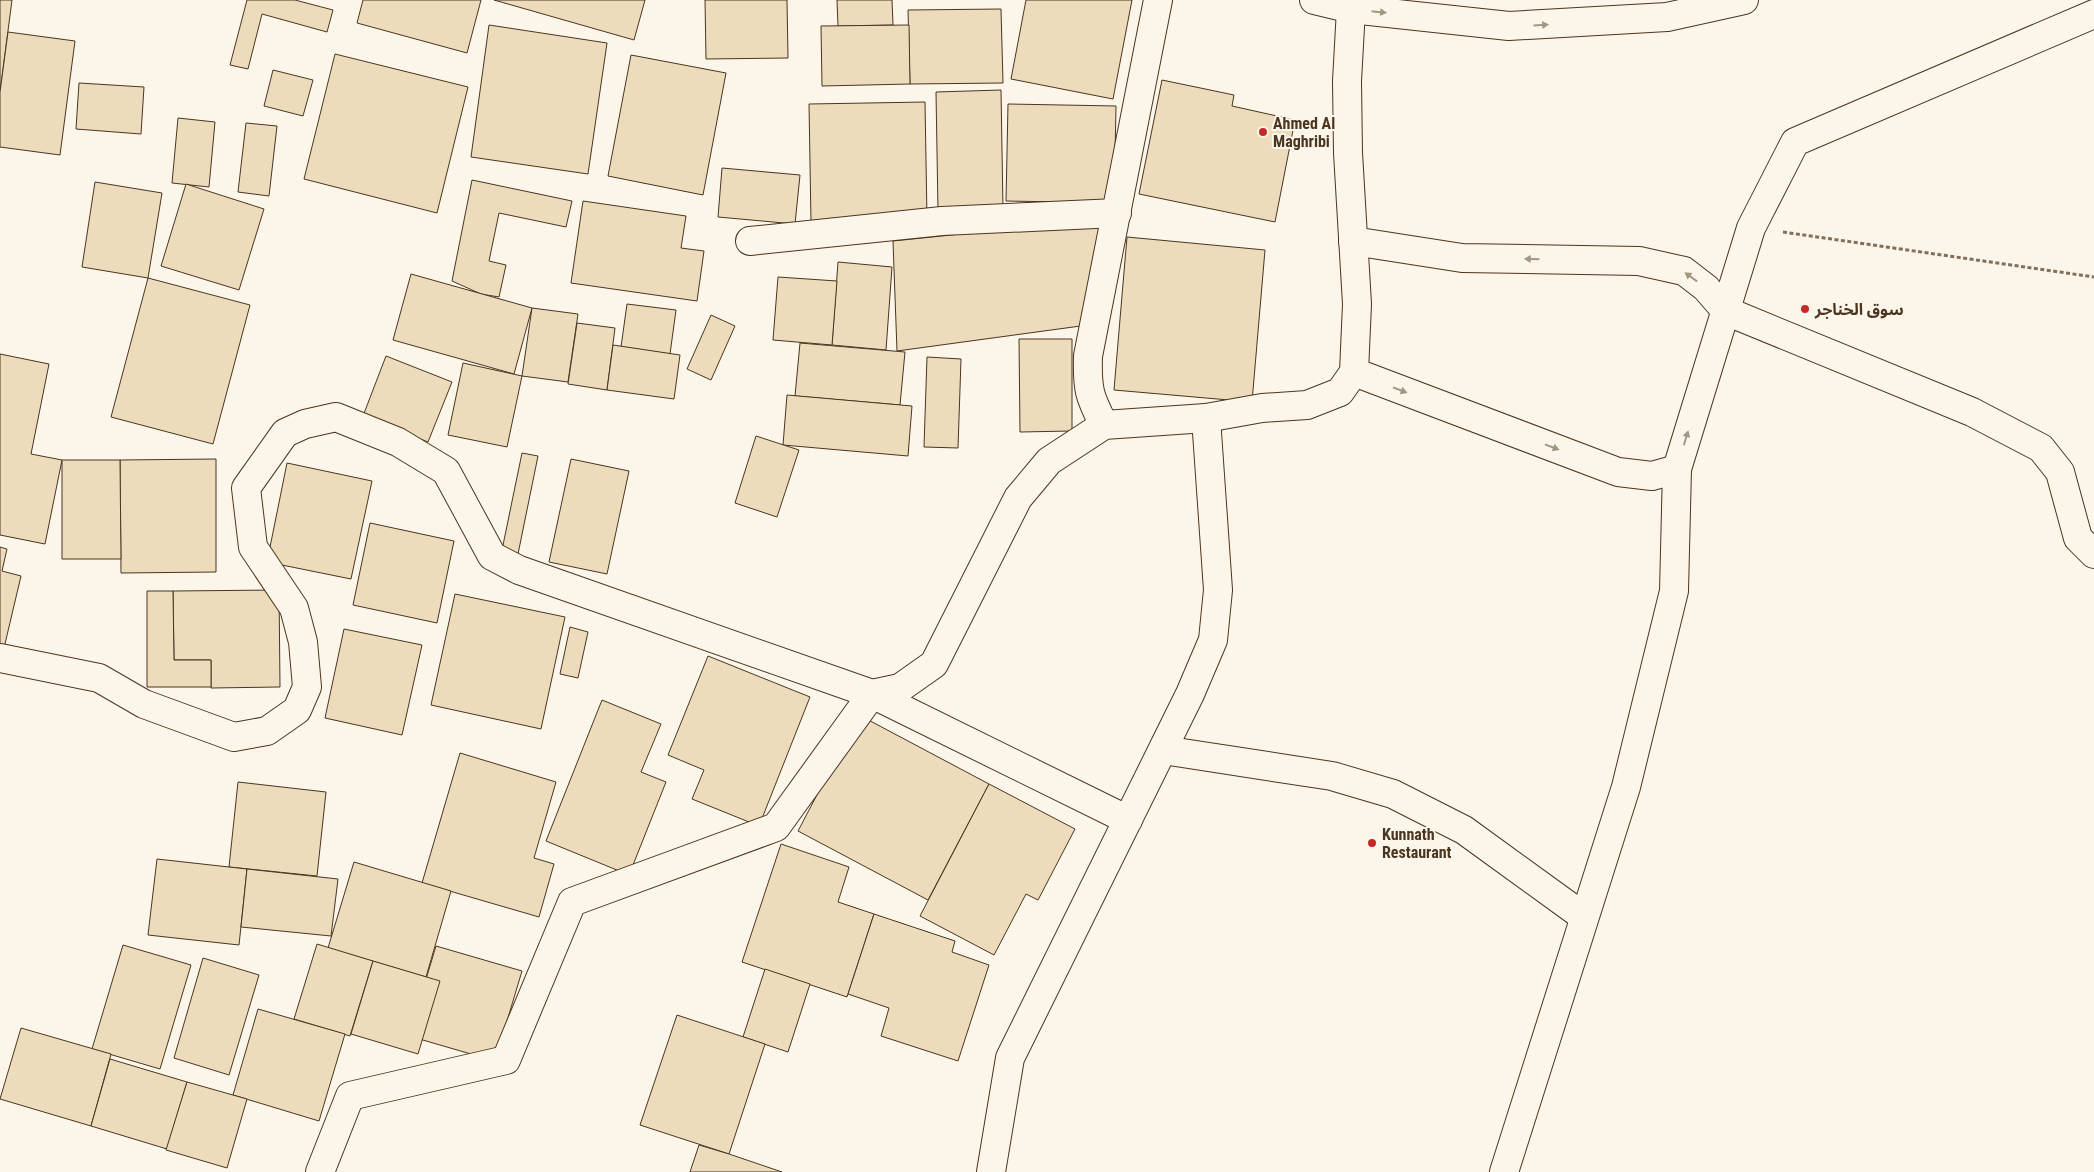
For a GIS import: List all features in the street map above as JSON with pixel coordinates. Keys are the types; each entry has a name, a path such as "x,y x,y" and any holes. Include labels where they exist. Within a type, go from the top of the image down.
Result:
{"street":[{"path":"1104,425 1090,399 1087,386 1088,356 1158,0"},
{"path":"1314,0 1351,9 1509,26 1667,18 1744,0"},
{"path":"320,1172 350,1096 506,1060 572,902 776,827 872,694 900,688 934,664 1018,498 1049,461 1104,425 1206,418 1262,408 1307,405 1340,392 1354,372 1357,304 1348,153 1347,81 1351,9"},
{"path":"1504,1172 1626,787 1674,591 1677,469 1750,228 1795,142 2094,14"},
{"path":"750,242 942,221 1116,212"},
{"path":"1353,241 1462,258 1639,261 1684,271 1706,288 1726,311 1972,412 2041,448 2060,472 2078,538 2094,554"},
{"path":"1354,372 1618,472 1652,476 1677,469"},
{"path":"0,658 99,678 144,704 234,737 267,731 297,710 307,686 303,642 294,608 253,547 246,488 285,433 305,424 336,417 398,442 446,471 492,556 519,570 872,694 1128,820"},
{"path":"991,1172 1010,1058 1163,750 1213,640 1218,590 1206,418"},
{"path":"1163,750 1332,776 1393,794 1464,830 1584,917"}],"path":[{"path":"1750,228 2094,276"}],"building":[{"path":"0,0 12,0 0,92"},
{"path":"247,0 295,0 333,10 327,32 262,14 248,69 230,65"},
{"path":"363,0 481,0 467,53 357,23"},
{"path":"494,0 645,0 634,40"},
{"path":"705,0 787,0 788,58 706,59"},
{"path":"837,0 892,0 893,25 838,26"},
{"path":"1026,0 1132,0 1113,99 1011,79"},
{"path":"1001,9 1003,83 910,84 908,10"},
{"path":"489,25 607,43 588,174 471,157"},
{"path":"909,25 910,84 822,86 821,26"},
{"path":"8,32 75,41 60,155 0,147 0,92"},
{"path":"335,54 468,87 437,213 304,179"},
{"path":"631,55 726,73 703,195 608,176"},
{"path":"273,70 313,80 303,116 264,106"},
{"path":"1162,80 1234,95 1232,106 1295,120 1275,222 1139,194"},
{"path":"79,83 144,87 141,134 76,129"},
{"path":"1001,90 1003,209 938,211 936,92"},
{"path":"925,102 927,220 811,222 809,104"},
{"path":"1008,104 1116,106 1114,203 1006,201"},
{"path":"178,118 215,122 209,187 172,183"},
{"path":"246,123 277,126 269,196 238,192"},
{"path":"722,168 800,175 795,224 718,217"},
{"path":"472,180 572,201 566,227 499,213 489,261 506,265 499,297 481,294 452,281"},
{"path":"95,182 162,193 148,278 82,267"},
{"path":"186,184 264,209 239,290 161,266"},
{"path":"583,201 686,216 681,248 704,251 697,301 571,283"},
{"path":"1106,219 1088,325 897,351 893,241"},
{"path":"1127,237 1265,250 1252,402 1114,390"},
{"path":"838,262 892,267 886,350 832,345"},
{"path":"411,274 532,308 514,374 393,340"},
{"path":"778,277 837,281 832,345 773,340"},
{"path":"148,278 250,305 213,444 111,417"},
{"path":"627,304 676,310 670,354 621,347"},
{"path":"532,308 578,314 568,382 522,376"},
{"path":"711,315 735,326 711,380 687,369"},
{"path":"577,323 615,328 607,390 568,384"},
{"path":"1019,339 1072,339 1072,431 1020,432"},
{"path":"800,343 905,352 900,405 795,396"},
{"path":"613,345 680,355 674,399 607,390"},
{"path":"0,354 49,364 31,454 62,460 45,544 0,535"},
{"path":"386,356 452,382 428,442 363,416"},
{"path":"927,357 961,359 958,448 924,447"},
{"path":"463,363 522,376 507,447 448,435"},
{"path":"787,395 912,406 908,456 783,445"},
{"path":"756,436 799,450 777,517 735,503"},
{"path":"522,453 538,456 518,554 502,550"},
{"path":"216,459 216,572 121,573 120,460"},
{"path":"571,459 629,471 607,574 549,562"},
{"path":"62,460 120,460 121,559 62,559"},
{"path":"287,463 372,481 351,579 267,562"},
{"path":"370,523 454,541 437,623 353,605"},
{"path":"0,547 7,549 2,571 21,576 4,648 0,647"},
{"path":"279,590 280,687 211,688 211,660 174,660 173,591"},
{"path":"147,591 173,591 174,660 211,660 211,687 147,687"},
{"path":"455,594 565,617 541,729 431,705"},
{"path":"570,627 588,632 578,678 560,674"},
{"path":"344,629 422,645 402,735 325,718"},
{"path":"708,656 810,697 759,826 692,799 704,770 668,755"},
{"path":"602,700 661,724 641,772 666,782 629,875 546,841"},
{"path":"859,715 989,784 928,900 798,831"},
{"path":"460,753 556,782 534,858 554,864 539,917 422,883"},
{"path":"238,782 326,792 317,876 229,867"},
{"path":"989,784 1075,829 1038,900 1026,894 994,955 920,916"},
{"path":"781,844 849,867 838,902 874,914 847,997 742,962"},
{"path":"157,859 247,869 239,945 148,935"},
{"path":"354,862 451,891 426,977 328,948"},
{"path":"247,869 338,879 331,936 241,927"},
{"path":"874,914 955,941 952,952 989,965 958,1061 881,1036 889,1008 848,994"},
{"path":"317,944 373,961 350,1036 294,1019"},
{"path":"123,945 191,965 160,1069 92,1049"},
{"path":"436,946 522,971 495,1061 409,1036"},
{"path":"203,958 259,975 229,1075 174,1058"},
{"path":"373,961 440,981 418,1054 351,1034"},
{"path":"765,969 810,984 788,1052 743,1037"},
{"path":"258,1009 345,1034 319,1121 233,1095"},
{"path":"677,1015 765,1044 729,1154 640,1125"},
{"path":"21,1028 111,1054 91,1126 0,1099"},
{"path":"110,1059 187,1082 167,1149 91,1126"},
{"path":"187,1082 247,1099 227,1168 166,1150"},
{"path":"699,1145 729,1154 782,1172 690,1172"}],"place":[{"name":"Ahmed Al Maghribi","path":"1263,132"},
{"name":"سوق الخناجر","path":"1805,309"},
{"name":"Kunnath Restaurant","path":"1372,843"}]}
